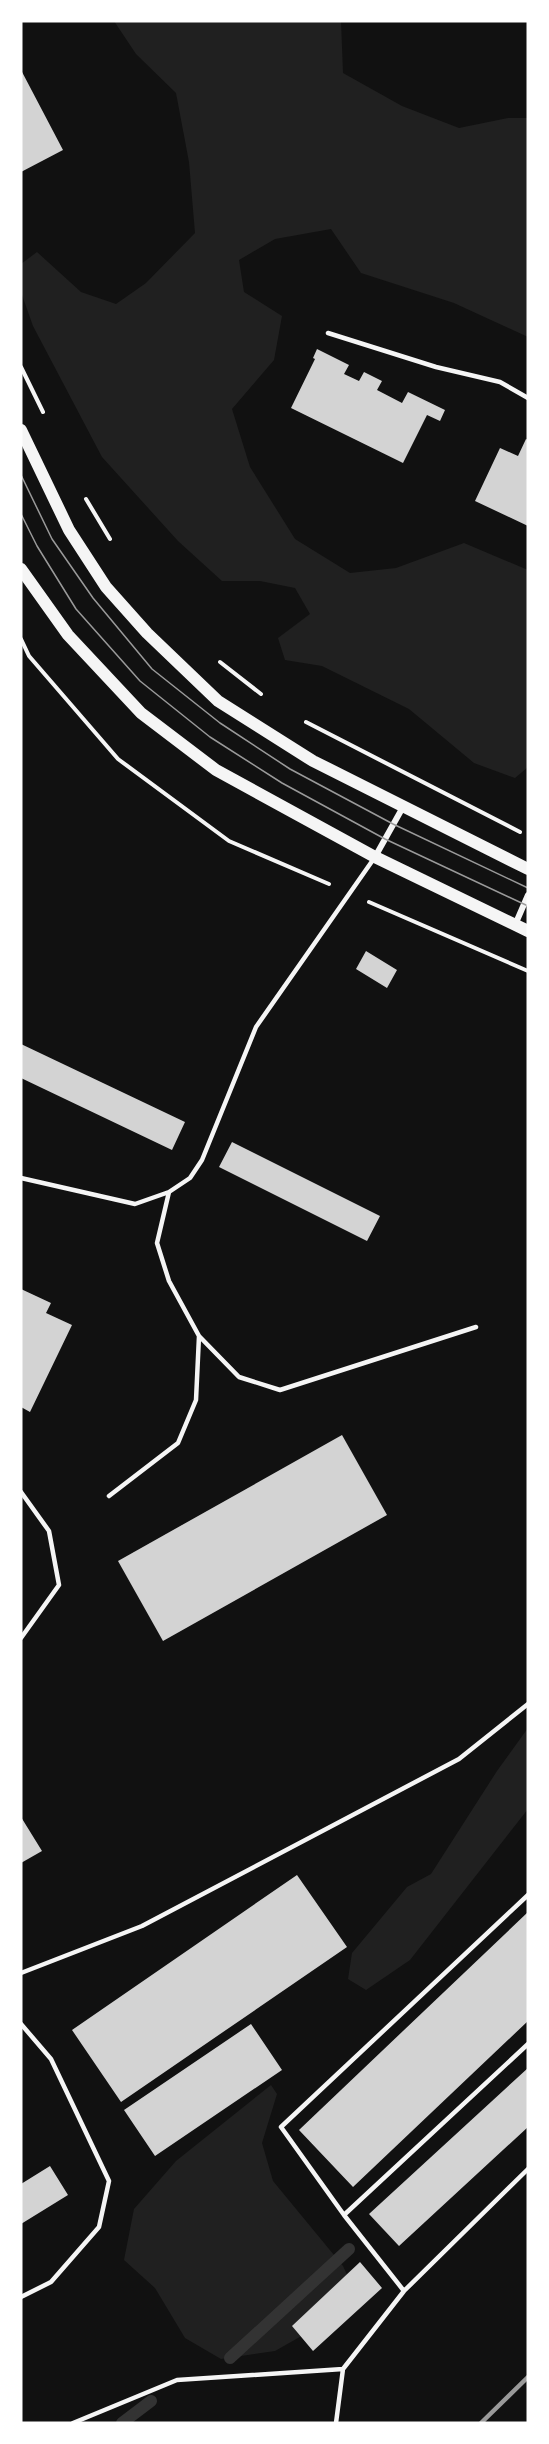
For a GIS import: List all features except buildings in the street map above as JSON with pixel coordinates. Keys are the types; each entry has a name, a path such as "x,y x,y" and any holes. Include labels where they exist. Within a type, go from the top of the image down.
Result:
{"main road":[{"path":"21,432 69,530 106,587 147,633 218,701 313,761 528,869"},
{"path":"21,568 68,635 141,713 216,770 375,857 528,931"}],"street":[{"path":"375,857 403,806"},
{"path":"515,925 528,895"}],"lane":[{"path":"328,333 436,367 500,382 528,398"},
{"path":"21,1178 135,1204 169,1192 190,1178 202,1160 256,1027 375,857"},
{"path":"169,1192 157,1243 169,1281 199,1336 239,1377 279,1390 476,1327"},
{"path":"108,1496 178,1443 196,1400 199,1336"},
{"path":"21,1492 49,1531 59,1585 21,1638"},
{"path":"21,1973 142,1926 459,1759 528,1704"},
{"path":"404,2291 344,2215 281,2127 528,1895"},
{"path":"21,2025 51,2059 109,2181 99,2227 51,2282 21,2297"},
{"path":"344,2215 528,2044"},
{"path":"336,2423 343,2369 404,2291 528,2169"},
{"path":"73,2423 177,2380 343,2369"}],"path":[{"path":"21,367 47,420"},
{"path":"83,493 111,542"},
{"path":"21,639 30,656 118,759 229,841 528,971"},
{"path":"218,661 264,696"},
{"path":"304,722 528,836"}],"shaded area":[{"path":"114,21 341,21 343,73 402,106 459,128 508,118 528,118 528,337 454,303 361,273 331,229 275,239 239,260 244,292 282,316 274,360 232,409 250,467 295,539 350,573 396,568 464,543 528,570 528,767 515,778 474,763 409,709 322,666 285,660 278,638 310,614 295,588 260,581 222,581 178,541 102,457 33,326 21,292 21,264 37,252 81,292 116,304 146,283 195,233 189,162 176,93 136,54"},
{"path":"528,1728 528,1809 410,1960 366,1990 348,1979 352,1953 407,1887 431,1874 497,1771"},
{"path":"271,2085 277,2094 262,2143 273,2181 343,2266 356,2294 328,2321 275,2351 221,2359 185,2338 155,2288 124,2260 134,2209 176,2161"}],"waterway":[{"path":"230,2358 349,2249"},
{"path":"122,2423 151,2401"}],"tram line":[{"path":"21,475 52,539 93,598 152,669 220,723 290,769 393,824 528,888"},
{"path":"21,514 37,546 76,609 140,681 210,737 282,783 385,839 528,906"}],"railway":[{"path":"481,2423 528,2377"}]}
